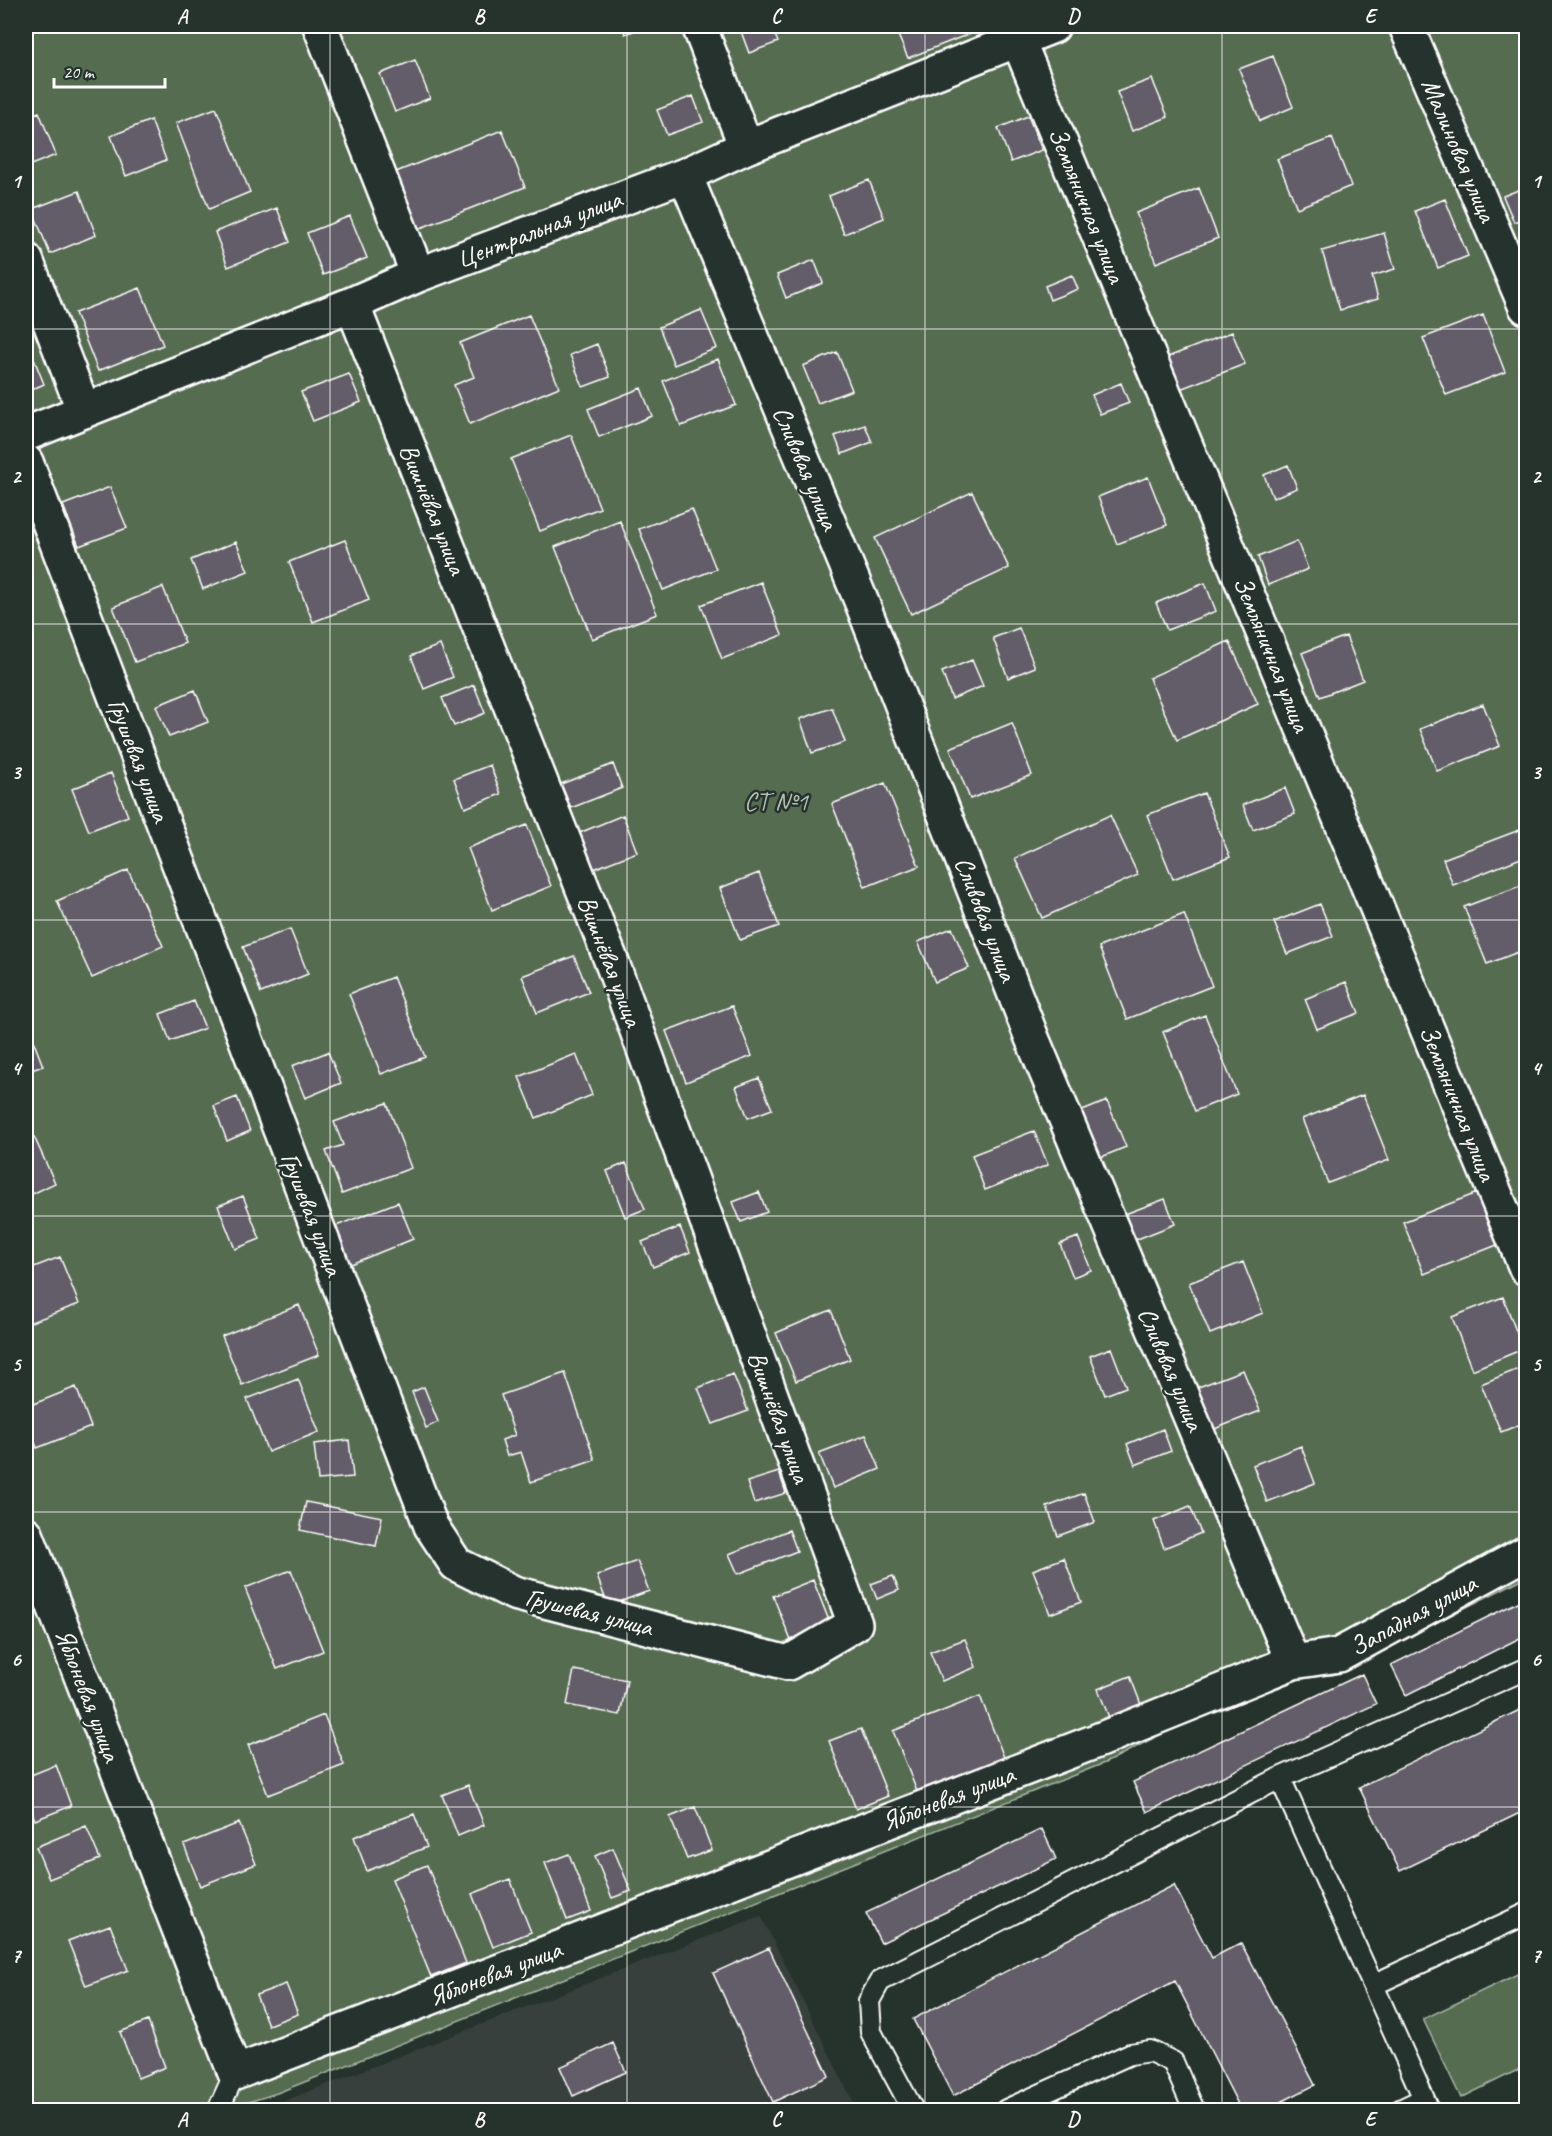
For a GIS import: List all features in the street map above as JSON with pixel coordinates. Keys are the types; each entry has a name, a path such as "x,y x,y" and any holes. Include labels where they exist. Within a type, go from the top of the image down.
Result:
{"street":[{"path":"320,26 418,275"},
{"path":"699,26 746,147"},
{"name":"Центральная улица","path":"26,434 352,304 418,275 685,175 746,147 1053,26"},
{"name":"Малиновая улица","path":"1406,26 1527,307"},
{"name":"Земляничная улица","path":"1018,40 1527,1268"},
{"name":"Сливовая улица","path":"685,175 862,603 1032,1038 1293,1662"},
{"path":"26,260 84,411"},
{"name":"Вишнёвая улица","path":"352,304 611,960 855,1624"},
{"name":"Грушевая улица","path":"26,462 426,1514 431,1526 456,1564 514,1593 788,1663 855,1624"},
{"name":"Яблоневая улица","path":"26,1534 235,2073 1088,1744 1293,1662"},
{"name":"Западная улица","path":"1293,1662 1340,1656 1527,1552"}],"lane":[{"path":"913,2110 871,2032 869,2001 880,1981 1280,1778 1527,1669"},
{"path":"1280,1778 1426,2105 1400,2110"},
{"path":"1373,1985 1527,1914"},
{"path":"1006,2110 1130,2054 1150,2050 1173,2062 1194,2110"},
{"path":"218,2110 235,2073"}],"shaded area":[{"path":"761,1916 857,2110 276,2110 279,2103"}],"green space":[{"name":"СТ №1","path":"26,26 1526,26 1526,1577 1333,1675 1274,1676 1107,1762 277,2093 223,2110 26,2110"},
{"path":"1526,1970 1526,2066 1461,2098 1423,2019"}],"building":[{"path":"622,26 647,26 625,34"},
{"path":"739,26 771,26 778,42 749,53"},
{"path":"894,26 986,26 987,27 908,58"},
{"path":"1273,56 1293,107 1260,121 1239,69"},
{"path":"415,60 430,98 395,112 380,74"},
{"path":"1152,79 1168,117 1132,131 1117,92"},
{"path":"693,96 703,122 667,135 657,110"},
{"path":"216,108 250,192 209,209 176,123"},
{"path":"39,112 56,155 26,167 26,117"},
{"path":"1028,116 1042,150 1011,162 998,128"},
{"path":"151,120 166,160 126,176 111,136"},
{"path":"502,130 525,187 418,229 396,172"},
{"path":"1332,138 1351,186 1297,208 1277,159"},
{"path":"869,180 884,218 844,234 829,196"},
{"path":"1526,187 1526,217 1514,222 1503,196"},
{"path":"1199,188 1218,238 1156,263 1136,213"},
{"path":"79,191 96,235 50,254 32,209"},
{"path":"1445,199 1468,256 1438,268 1415,211"},
{"path":"277,208 290,242 228,267 215,232"},
{"path":"350,216 367,258 323,275 307,233"},
{"path":"1384,233 1395,269 1372,276 1378,299 1340,310 1322,251"},
{"path":"814,260 823,283 786,298 777,275"},
{"path":"1072,275 1078,289 1050,300 1045,286"},
{"path":"140,288 163,345 98,371 75,313"},
{"path":"701,310 717,348 674,365 659,327"},
{"path":"529,315 559,387 470,424 454,385 474,377 460,343"},
{"path":"1483,315 1505,372 1446,395 1423,338"},
{"path":"1232,332 1245,364 1180,389 1168,357"},
{"path":"26,339 44,384 26,392"},
{"path":"597,344 610,377 583,387 570,355"},
{"path":"837,352 852,390 818,403 803,366"},
{"path":"718,359 736,405 681,426 663,381"},
{"path":"349,374 361,402 313,421 301,392"},
{"path":"1121,383 1129,403 1100,414 1092,395"},
{"path":"641,388 652,416 599,437 588,409"},
{"path":"865,425 872,442 842,454 835,436"},
{"path":"571,435 600,508 540,531 511,459"},
{"path":"1288,465 1297,488 1273,498 1264,475"},
{"path":"1148,477 1167,525 1117,544 1098,497"},
{"path":"110,487 127,528 79,546 63,505"},
{"path":"972,492 1009,568 911,614 875,538"},
{"path":"692,509 716,569 663,590 639,529"},
{"path":"620,521 657,614 592,639 555,547"},
{"path":"345,540 369,600 313,622 289,562"},
{"path":"1297,541 1308,569 1268,585 1258,557"},
{"path":"236,542 248,571 203,589 191,560"},
{"path":"761,582 782,635 722,659 701,605"},
{"path":"1205,583 1216,611 1167,630 1156,603"},
{"path":"163,587 185,643 135,662 113,607"},
{"path":"1019,628 1035,667 1008,678 993,638"},
{"path":"1346,636 1363,680 1320,697 1302,653"},
{"path":"1229,641 1258,704 1177,740 1149,678"},
{"path":"440,645 453,677 424,689 411,656"},
{"path":"972,660 983,686 952,699 942,672"},
{"path":"474,685 485,713 454,726 442,698"},
{"path":"195,690 208,722 169,737 156,706"},
{"path":"1483,704 1500,746 1437,771 1420,729"},
{"path":"832,708 845,742 812,753 800,719"},
{"path":"1012,723 1032,775 970,799 950,748"},
{"path":"613,764 622,788 571,808 561,784"},
{"path":"490,765 501,794 465,808 454,779"},
{"path":"111,773 128,816 89,831 72,789"},
{"path":"885,783 919,866 865,887 832,804"},
{"path":"1285,788 1295,814 1253,830 1243,805"},
{"path":"1204,793 1230,857 1173,879 1147,815"},
{"path":"623,815 637,852 591,870 577,834"},
{"path":"1110,815 1138,875 1042,918 1015,858"},
{"path":"527,825 551,886 492,910 468,848"},
{"path":"1522,829 1526,841 1526,856 1453,885 1443,859"},
{"path":"128,870 163,946 92,978 57,901"},
{"path":"759,873 779,926 740,940 720,888"},
{"path":"1525,884 1526,949 1487,964 1464,907"},
{"path":"1320,904 1333,936 1287,954 1274,922"},
{"path":"1184,914 1212,986 1127,1019 1099,947"},
{"path":"952,928 969,968 935,982 918,942"},
{"path":"290,929 308,974 261,993 243,947"},
{"path":"574,956 589,992 537,1013 522,976"},
{"path":"393,977 425,1057 381,1074 349,994"},
{"path":"1346,982 1359,1013 1317,1029 1305,999"},
{"path":"194,1001 205,1028 170,1041 160,1014"},
{"path":"732,1006 752,1056 686,1082 666,1031"},
{"path":"1205,1015 1237,1094 1195,1111 1163,1032"},
{"path":"26,1022 43,1066 26,1072"},
{"path":"328,1052 341,1083 305,1098 292,1066"},
{"path":"576,1054 592,1095 536,1118 519,1077"},
{"path":"759,1078 772,1109 748,1118 736,1087"},
{"path":"1363,1095 1389,1160 1328,1183 1302,1119"},
{"path":"237,1097 250,1131 227,1141 214,1106"},
{"path":"1107,1101 1126,1147 1099,1158 1080,1112"},
{"path":"387,1103 411,1168 342,1194 326,1151 343,1145 334,1122"},
{"path":"26,1119 55,1183 26,1197"},
{"path":"1034,1131 1048,1165 985,1190 972,1155"},
{"path":"626,1163 645,1209 625,1217 607,1171"},
{"path":"759,1192 767,1212 741,1222 733,1202"},
{"path":"1477,1193 1497,1245 1424,1274 1403,1222"},
{"path":"243,1196 260,1239 235,1249 218,1206"},
{"path":"1165,1199 1175,1224 1135,1240 1125,1214"},
{"path":"398,1202 413,1239 346,1266 331,1228"},
{"path":"680,1227 690,1252 653,1267 642,1242"},
{"path":"1078,1237 1091,1270 1073,1277 1060,1244"},
{"path":"60,1257 79,1304 26,1324 26,1270"},
{"path":"1243,1262 1263,1313 1210,1334 1189,1283"},
{"path":"1503,1297 1523,1349 1472,1370 1452,1317"},
{"path":"299,1305 319,1355 242,1385 222,1336"},
{"path":"831,1310 850,1359 796,1381 776,1333"},
{"path":"1111,1348 1126,1387 1105,1395 1090,1356"},
{"path":"1526,1366 1526,1422 1501,1432 1481,1384"},
{"path":"1243,1370 1260,1411 1212,1430 1196,1388"},
{"path":"565,1373 595,1460 531,1482 521,1452 507,1456 502,1440 515,1435 501,1395"},
{"path":"733,1374 748,1411 713,1424 698,1388"},
{"path":"298,1379 319,1432 268,1452 247,1399"},
{"path":"76,1387 91,1427 37,1448 26,1418 26,1407"},
{"path":"424,1387 438,1422 426,1428 412,1392"},
{"path":"1163,1429 1171,1451 1135,1465 1127,1444"},
{"path":"866,1435 880,1469 833,1488 819,1453"},
{"path":"349,1440 353,1477 318,1480 314,1444"},
{"path":"1301,1446 1315,1483 1267,1502 1253,1465"},
{"path":"779,1472 786,1493 754,1503 747,1482"},
{"path":"1084,1493 1095,1522 1058,1536 1047,1507"},
{"path":"306,1502 382,1517 376,1546 300,1530"},
{"path":"1190,1506 1201,1533 1164,1548 1154,1521"},
{"path":"789,1530 797,1551 738,1574 729,1554"},
{"path":"1064,1558 1081,1602 1050,1614 1033,1570"},
{"path":"637,1561 649,1591 608,1606 597,1576"},
{"path":"291,1570 323,1651 277,1669 245,1588"},
{"path":"893,1576 899,1590 877,1599 871,1584"},
{"path":"813,1580 832,1628 792,1643 773,1596"},
{"path":"1526,1598 1526,1635 1406,1695 1391,1665"},
{"path":"965,1639 976,1667 942,1681 930,1652"},
{"path":"574,1670 627,1680 620,1715 567,1705"},
{"path":"1362,1674 1376,1704 1147,1812 1133,1782"},
{"path":"1130,1676 1142,1707 1110,1720 1098,1689"},
{"path":"980,1696 1005,1760 918,1794 893,1731"},
{"path":"1526,1707 1526,1810 1400,1871 1359,1787"},
{"path":"324,1715 344,1765 268,1795 248,1745"},
{"path":"861,1729 888,1796 856,1809 829,1741"},
{"path":"56,1765 71,1806 35,1820 26,1796 26,1777"},
{"path":"468,1785 484,1825 458,1836 442,1795"},
{"path":"695,1807 712,1850 687,1859 670,1817"},
{"path":"414,1814 427,1847 367,1871 354,1837"},
{"path":"239,1823 256,1864 200,1886 184,1845"},
{"path":"86,1826 100,1859 49,1879 36,1847"},
{"path":"1042,1829 1056,1859 881,1943 866,1913"},
{"path":"613,1848 631,1891 612,1898 595,1856"},
{"path":"569,1854 591,1911 567,1920 545,1863"},
{"path":"427,1865 466,1963 431,1977 392,1879"},
{"path":"510,1879 531,1932 493,1947 472,1894"},
{"path":"1174,1885 1212,1958 1241,1943 1315,2085 1265,2110 1241,2110 1175,1981 953,2096 913,2019"},
{"path":"110,1925 128,1970 86,1986 68,1941"},
{"path":"769,1948 829,2076 773,2102 713,1973"},
{"path":"286,1984 298,2014 268,2025 256,1995"},
{"path":"148,2021 165,2067 138,2078 120,2032"},
{"path":"613,2043 626,2072 573,2096 560,2067"}]}
